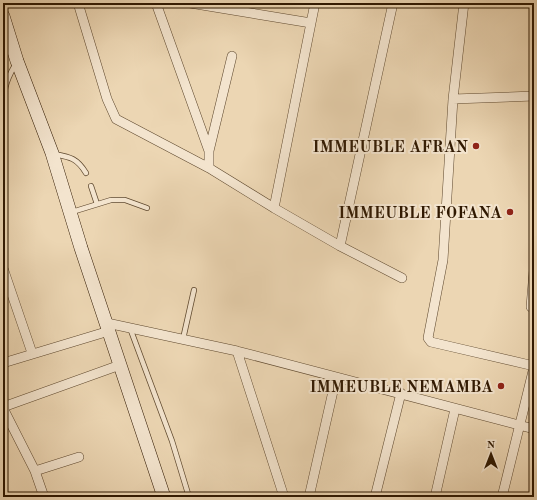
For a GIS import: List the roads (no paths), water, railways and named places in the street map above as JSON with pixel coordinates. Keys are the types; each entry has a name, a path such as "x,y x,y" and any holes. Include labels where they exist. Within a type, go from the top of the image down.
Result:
{"main road":[{"path":"3,16 17,61 52,153 70,213 164,497"}],"street":[{"path":"78,3 107,99 116,119 209,168 340,246 402,278"},
{"path":"156,3 210,151"},
{"path":"190,3 311,23"},
{"path":"274,208 315,3"},
{"path":"340,246 393,3"},
{"path":"464,3 453,99 443,260 428,338 432,342 534,366 502,497"},
{"path":"209,168 210,151 232,56"},
{"path":"453,99 534,96"},
{"path":"3,268 32,353"},
{"path":"531,307 534,271"},
{"path":"3,363 108,327 130,328 237,351 534,429"},
{"path":"237,351 284,497"},
{"path":"44,497 35,471 3,407 120,365"},
{"path":"309,497 336,378"},
{"path":"375,497 401,393"},
{"path":"435,497 455,409"},
{"path":"35,471 79,457"}],"lane":[{"path":"3,113 4,91 7,80 17,61"},
{"path":"52,153 70,157 80,163 86,173"},
{"path":"91,186 97,204"},
{"path":"70,213 111,200 125,200 147,208"},
{"path":"183,339 194,290"},
{"path":"130,328 172,441 189,497"}],"place":[{"name":"IMMEUBLE AFRAN","path":"476,146"},
{"name":"IMMEUBLE FOFANA","path":"510,212"},
{"name":"IMMEUBLE NEMAMBA","path":"501,386"}]}
